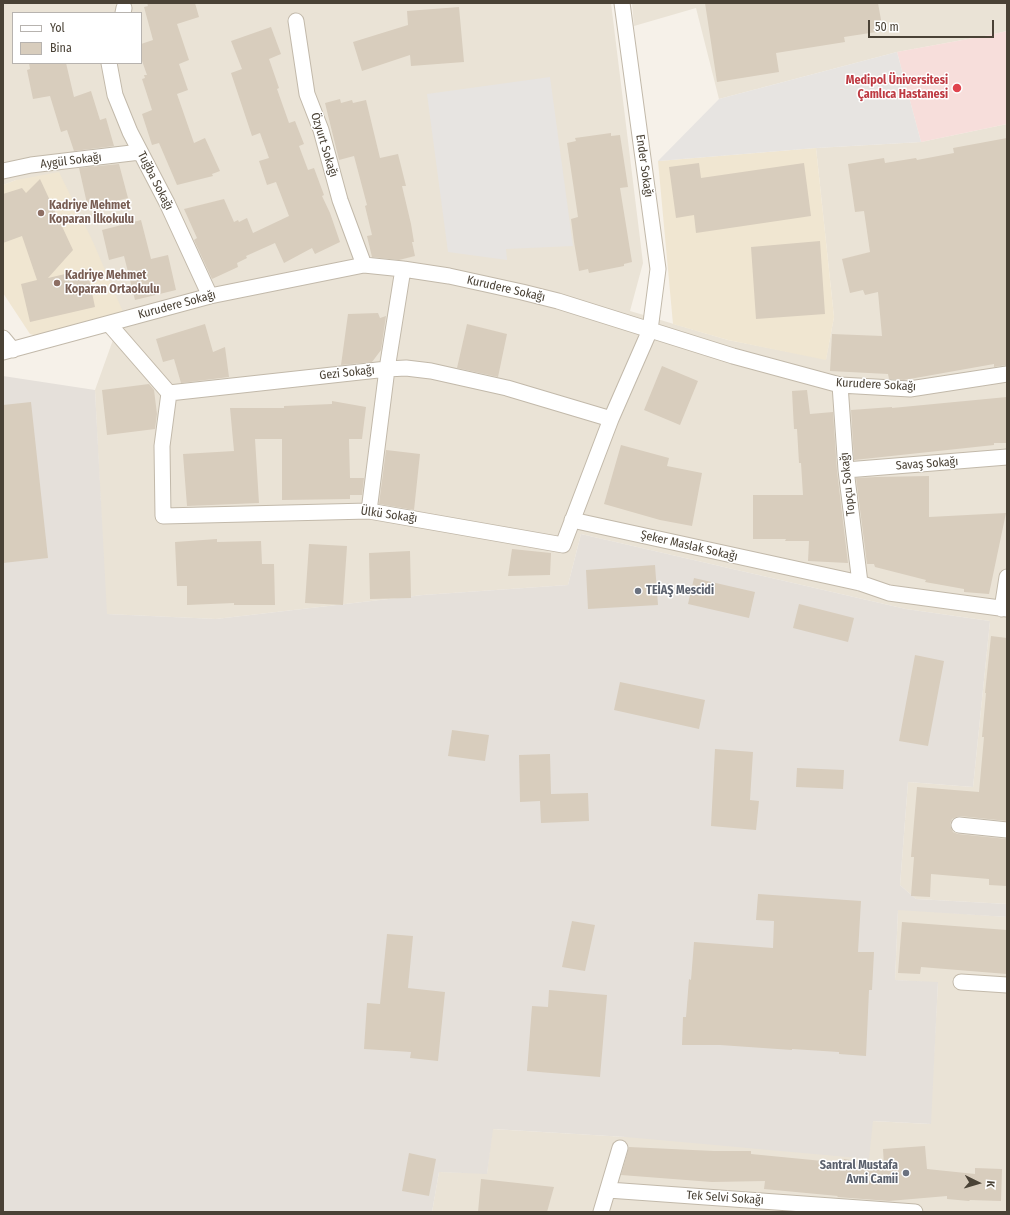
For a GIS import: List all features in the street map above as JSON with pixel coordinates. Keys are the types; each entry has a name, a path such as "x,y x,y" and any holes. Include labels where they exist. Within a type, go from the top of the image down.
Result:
{"street":[{"name":"Ender Sokağı","path":"622,3 658,269 650,330"},
{"name":"Özyurt Sokağı","path":"296,21 307,94 321,130 340,200 364,265"},
{"name":"Tuğba Sokağı","path":"109,64 115,95 130,132 167,203 210,296"},
{"name":"Aygül Sokağı","path":"3,171 31,165 140,152"},
{"name":"Kurudere Sokağı","path":"8,351 210,296 364,265 449,276 522,292 558,301 733,356 840,384 910,389 1007,374"},
{"path":"369,511 387,369 403,269"},
{"path":"109,324 169,393"},
{"path":"572,520 611,419 650,330"},
{"path":"3,338 8,351"},
{"name":"Gezi Sokağı","path":"169,393 406,368 432,371 507,388 611,419"},
{"name":"Topçu Sokağı","path":"840,384 846,470 860,583"},
{"name":"Ülkü Sokağı","path":"169,393 162,446 163,516 369,511 563,545 572,520"},
{"name":"Savaş Sokağı","path":"846,470 1007,457"},
{"name":"Şeker Maslak Sokağı","path":"572,520 860,583 889,593 1004,609"},
{"path":"1004,609 1007,578"},
{"path":"959,825 1007,830"},
{"path":"960,982 1007,985"},
{"path":"601,1212 620,1148"},
{"name":"Tek Selvi Sokağı","path":"608,1190 837,1209 915,1212"}],"shaded area":[{"path":"3,3 611,3 643,263 630,311 728,340 826,359 834,317 816,148 921,142 1007,124 1007,904 916,899 900,885 908,782 973,787 990,621 906,609 581,534 568,585 423,595 216,619 106,614 95,390 123,312 16,180 3,185"},
{"path":"632,3 1007,3 1007,31 897,52 719,99 696,8 634,26"},
{"name":"Medipol Üniversitesi Çamlıca Hastanesi","path":"1007,31 1007,124 921,142 897,52"},
{"path":"897,52 921,142 816,148 658,161 719,99"},
{"path":"550,77 573,246 506,249 507,260 448,252 427,94"},
{"path":"816,148 834,317 826,360 728,340 673,324 658,161"},
{"path":"59,172 93,242 123,312 37,336 30,334 3,293 3,185 16,180"},
{"path":"3,376 95,390 107,614 216,619 423,595 568,585 581,534 906,609 990,621 973,787 908,782 900,885 916,899 1007,904 1007,917 898,910 895,980 938,982 931,1124 873,1121 869,1159 626,1137 493,1129 487,1174 439,1172 432,1212 3,1212"},
{"path":"898,909 1007,917 1007,1212 432,1212 439,1172 487,1173 492,1129 626,1137 872,1121 930,1124 938,983 895,980"}],"building":[{"path":"147,3 195,3 199,17 177,24 189,60 179,64 188,90 177,94 194,143 205,138 220,171 212,174 213,176 177,185 159,143 152,145 142,114 152,110 142,79 145,78 144,75 147,75 142,61 142,44 153,40 144,7 148,6"},
{"path":"705,3 878,3 883,31 844,37 845,42 776,53 779,72 717,82"},
{"path":"459,7 464,62 411,66 410,55 362,71 353,42 408,25 407,11"},
{"path":"271,27 281,54 269,59 279,88 277,89 289,123 295,121 304,144 299,146 308,170 314,168 324,195 322,196 330,213 340,242 315,254 312,248 284,263 275,243 246,256 247,258 237,263 238,267 212,279 194,240 197,238 184,209 224,199 234,222 238,220 239,222 247,218 253,233 289,216 276,182 267,185 259,161 269,158 260,133 252,136 231,73 242,69 231,41"},
{"path":"29,64 66,64 74,97 91,91 100,120 106,118 114,146 74,151 67,130 61,132 50,96 33,99 27,70 30,69"},
{"path":"340,99 341,103 352,100 353,103 366,100 380,158 398,154 406,186 402,186 411,224 414,242 412,242 415,256 399,260 372,257 367,236 372,235 365,206 367,205 354,156 339,160 325,103"},
{"path":"611,133 611,136 620,135 628,187 620,188 632,262 624,264 624,266 589,273 588,269 579,271 574,242 571,219 578,217 567,143 576,141 575,138"},
{"path":"1007,138 1007,365 994,367 994,364 904,380 889,379 888,374 830,371 832,334 882,336 878,292 865,295 863,290 850,293 842,259 870,252 864,211 855,212 848,164 884,158 885,163 916,158 917,160 954,153 953,148"},
{"path":"699,163 701,178 804,163 811,216 696,233 694,215 676,218 669,167"},
{"path":"119,164 128,198 88,208 79,168"},
{"path":"40,179 73,250 48,278 87,269 95,307 30,322 21,284 37,280 22,236 3,243 3,194 22,188 26,193"},
{"path":"141,220 151,259 168,255 176,290 135,300 124,256 109,260 102,230"},
{"path":"820,241 825,314 756,319 751,247"},
{"path":"378,313 380,318 386,316 381,350 372,362 341,365 348,314"},
{"path":"205,324 213,352 225,347 229,377 181,383 174,359 163,362 156,339"},
{"path":"467,324 507,334 498,377 457,368"},
{"path":"662,366 698,381 680,425 644,410"},
{"path":"149,384 154,390 157,414 155,429 107,435 102,390"},
{"path":"807,390 810,414 833,412 837,471 848,563 808,561 809,541 753,539 753,495 803,495 797,429 794,429 792,391"},
{"path":"1007,397 1007,443 994,443 994,445 854,460 851,410 892,408"},
{"path":"332,401 366,407 362,439 349,439 350,478 364,478 362,495 350,495 350,499 282,500 282,439 255,439 259,503 187,506 183,454 234,451 230,408 284,408 284,406 332,404"},
{"path":"31,402 48,558 3,563 3,405"},
{"path":"621,445 669,458 667,466 702,473 692,526 660,520 604,504"},
{"path":"386,450 420,454 414,510 379,504"},
{"path":"929,476 929,517 1006,513 989,594 964,592 964,589 925,582 926,580 875,567 874,564 867,564 856,478"},
{"path":"217,539 217,542 261,541 262,564 274,564 275,605 234,605 234,603 187,605 187,586 177,586 175,542"},
{"path":"309,544 347,546 343,605 305,603"},
{"path":"512,549 551,553 550,575 508,576"},
{"path":"410,551 411,598 370,599 369,553"},
{"path":"655,565 658,605 588,609 586,570"},
{"path":"694,578 755,592 749,618 688,604"},
{"path":"799,604 854,618 848,642 793,628"},
{"path":"991,636 1007,638 1007,821 960,816 952,819 950,824 953,832 958,834 1007,839 1007,886 989,885 989,879 931,874 930,897 911,896 914,857 911,857 917,787 979,792 984,737 982,737 985,693"},
{"path":"915,655 944,661 928,746 899,741"},
{"path":"620,682 705,700 699,729 614,710"},
{"path":"452,730 489,735 485,761 448,756"},
{"path":"715,749 753,752 750,800 759,801 756,830 711,826"},
{"path":"550,754 551,794 588,793 589,821 541,823 540,801 520,802 519,755"},
{"path":"797,768 844,770 843,789 796,787"},
{"path":"758,894 861,901 858,952 874,952 872,990 869,990 866,1056 839,1054 839,1052 792,1049 720,1045 682,1045 683,1017 686,1017 694,942 773,948 774,921 756,920"},
{"path":"572,921 595,925 585,971 562,967"},
{"path":"902,922 1007,930 1007,974 921,967 920,974 898,973"},
{"path":"387,934 413,936 408,988 445,992 438,1061 410,1058 411,1052 364,1049 367,1003 380,1004"},
{"path":"549,990 607,995 600,1077 527,1071 532,1006 548,1007"},
{"path":"925,1146 927,1169 975,1174 975,1168 1002,1169 1001,1201 947,1199 947,1196 889,1201 764,1189 765,1181 712,1182 621,1175 629,1147 714,1151 751,1151 751,1154 843,1163 844,1159 884,1166 883,1149"},
{"path":"409,1153 436,1159 429,1196 402,1191"},
{"path":"481,1179 554,1187 547,1212 478,1212"}],"place":[{"name":"Medipol Üniversitesi Çamlıca Hastanesi","path":"957,88"},
{"name":"Kadriye Mehmet Koparan İlkokulu","path":"41,213"},
{"name":"Kadriye Mehmet Koparan Ortaokulu","path":"57,283"},
{"name":"TEİAŞ Mescidi","path":"638,591"},
{"name":"Santral Mustafa Avni Camii","path":"906,1173"}]}
